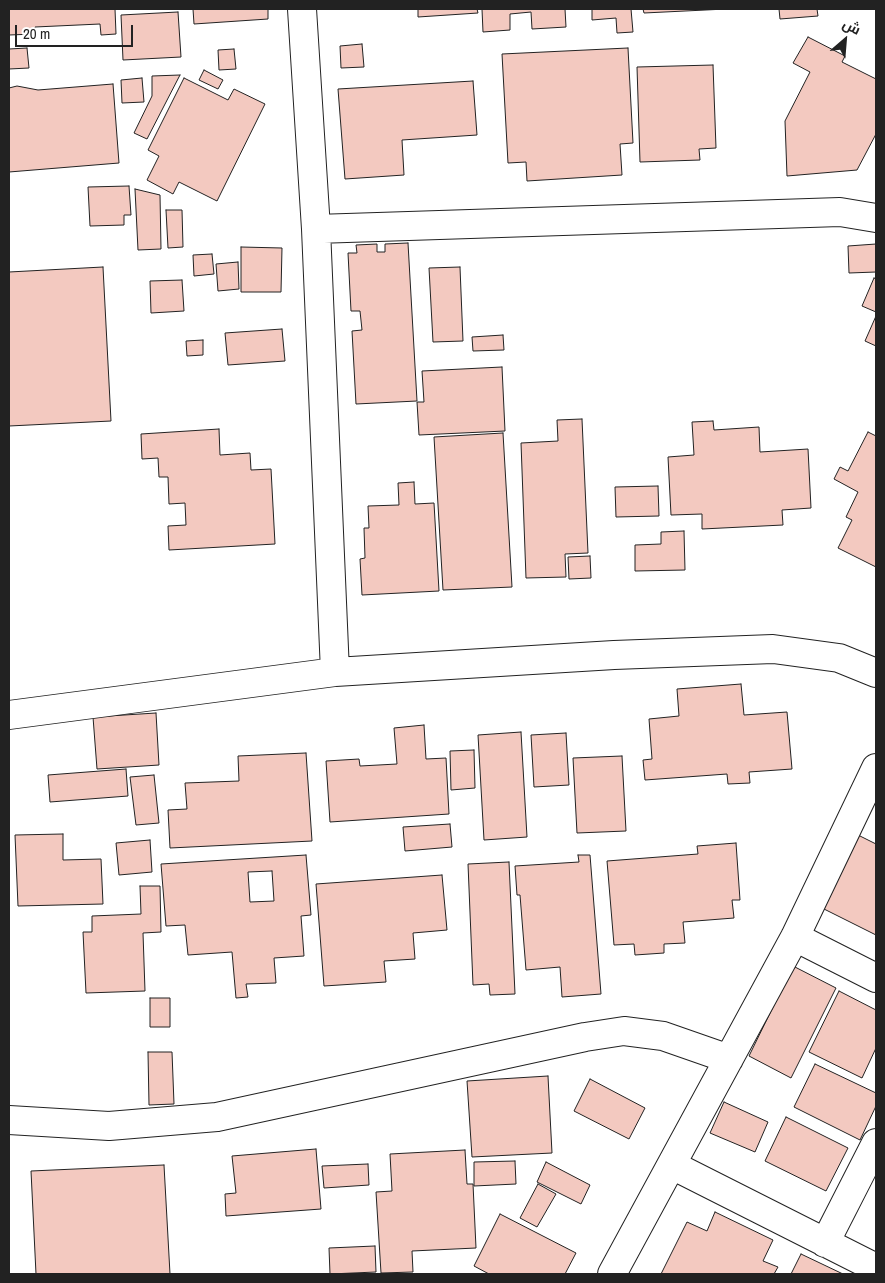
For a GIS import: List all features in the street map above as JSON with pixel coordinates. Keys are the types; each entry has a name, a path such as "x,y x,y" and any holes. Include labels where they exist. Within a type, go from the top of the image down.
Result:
{"street":[{"path":"302,9 316,229 336,672"},
{"path":"316,229 840,212 876,218"},
{"path":"9,715 336,672 614,655 774,649 840,658 876,673"},
{"path":"612,1274 795,937 876,768"},
{"path":"795,937 876,978"},
{"path":"9,1120 109,1126 217,1117 585,1037 624,1031 663,1036 729,1059"},
{"path":"825,1243 876,1143"},
{"path":"672,1165 876,1268"}],"building":[{"path":"9,9 115,9 116,34 101,35 100,24 35,27 35,34 9,35"},
{"path":"193,9 268,9 268,19 194,24"},
{"path":"418,9 477,9 478,13 418,17"},
{"path":"482,9 565,9 566,27 532,29 531,12 510,14 510,30 483,32"},
{"path":"592,9 631,9 633,32 617,33 616,18 592,20"},
{"path":"643,9 726,9 644,13"},
{"path":"779,9 817,9 818,16 780,19"},
{"path":"178,12 181,57 123,60 121,15"},
{"path":"808,37 845,56 842,62 876,79 876,134 857,170 787,176 785,121 810,72 793,63"},
{"path":"362,44 364,67 341,68 340,46"},
{"path":"27,48 29,68 9,69 9,49"},
{"path":"628,48 633,143 620,144 622,175 527,181 526,162 508,163 502,54"},
{"path":"234,49 236,69 219,70 218,50"},
{"path":"713,65 716,148 699,149 700,160 640,162 637,67"},
{"path":"204,70 223,80 218,89 199,80"},
{"path":"180,75 147,139 134,133 152,96 152,76"},
{"path":"142,78 144,102 122,103 121,80"},
{"path":"184,78 228,100 234,89 265,104 217,201 179,182 173,194 147,180 159,156 148,150"},
{"path":"473,81 477,135 402,140 404,175 345,179 338,89"},
{"path":"113,84 119,163 9,172 9,88 17,86 38,90"},
{"path":"129,186 131,215 124,215 124,225 90,226 88,187"},
{"path":"135,189 160,195 161,249 138,250"},
{"path":"166,210 182,210 183,247 168,248"},
{"path":"408,243 417,401 356,404 352,331 362,330 360,311 351,311 348,253 357,253 356,245 377,244 377,252 385,252 385,244"},
{"path":"876,244 876,272 849,273 848,246"},
{"path":"241,247 282,248 281,292 241,292"},
{"path":"212,254 214,274 194,276 193,255"},
{"path":"238,262 239,289 218,291 216,264"},
{"path":"103,267 111,421 9,426 9,272"},
{"path":"460,267 463,341 433,342 429,268"},
{"path":"874,278 876,279 876,312 862,306"},
{"path":"182,280 184,311 151,313 150,281"},
{"path":"876,316 876,346 865,341"},
{"path":"282,329 285,361 228,365 225,333"},
{"path":"503,335 504,350 473,351 472,337"},
{"path":"203,340 203,355 187,356 186,341"},
{"path":"502,367 505,431 419,435 417,402 424,402 422,371"},
{"path":"582,419 588,553 565,554 566,577 526,578 521,443 558,441 557,420"},
{"path":"713,421 714,430 759,427 760,452 808,449 811,508 782,510 783,525 702,529 702,514 671,515 668,457 694,455 692,422"},
{"path":"219,429 220,455 250,453 251,470 271,469 275,544 169,550 168,526 186,525 185,503 169,504 168,477 159,477 158,458 142,459 141,434"},
{"path":"868,432 876,436 876,567 838,548 852,520 846,517 858,492 834,479 840,467 848,471"},
{"path":"503,433 512,587 443,590 434,437"},
{"path":"414,482 415,504 434,503 439,591 362,595 360,559 365,558 364,528 369,528 368,506 399,505 398,483"},
{"path":"658,486 659,516 616,517 615,487"},
{"path":"684,531 685,570 635,571 635,545 661,544 661,532"},
{"path":"590,556 591,578 569,579 568,557"},
{"path":"741,684 744,715 787,712 792,769 749,772 750,783 728,784 727,774 645,780 643,760 652,759 649,719 679,716 677,689"},
{"path":"156,713 159,765 97,769 93,717"},
{"path":"424,725 426,759 446,758 449,814 330,822 326,761 359,759 360,766 397,764 394,728"},
{"path":"521,732 527,837 484,840 478,735"},
{"path":"566,733 569,785 534,787 531,735"},
{"path":"474,750 475,788 451,790 450,751"},
{"path":"306,753 312,841 170,848 168,810 187,809 185,783 239,781 238,756"},
{"path":"622,756 626,831 577,833 573,758"},
{"path":"126,769 128,796 50,802 48,775"},
{"path":"154,775 159,823 136,825 130,777"},
{"path":"450,824 452,847 405,851 403,827"},
{"path":"854,833 876,844 876,935 818,906"},
{"path":"63,834 63,860 101,859 103,904 18,906 15,835"},
{"path":"150,840 152,872 119,875 116,843"},
{"path":"736,843 740,900 732,900 734,918 683,922 685,943 664,944 664,953 635,955 634,944 614,945 607,861 698,854 697,846"},
{"path":"306,855 311,915 301,916 304,956 274,958 276,983 246,984 248,997 236,998 232,952 188,955 185,925 166,926 161,864","holes":["272,871 274,901 250,902 248,872"]},
{"path":"578,855 590,855 601,994 562,997 560,967 526,970 520,895 517,895 515,866 579,862"},
{"path":"509,862 515,994 490,995 489,984 473,985 468,864"},
{"path":"442,875 447,930 413,933 415,959 384,961 386,982 324,986 316,884"},
{"path":"140,886 160,886 161,932 143,933 145,991 86,993 83,932 92,932 92,916 141,914"},
{"path":"793,966 836,988 791,1078 749,1056"},
{"path":"839,991 876,1010 876,1048 862,1078 809,1052"},
{"path":"150,998 170,998 170,1027 150,1027"},
{"path":"148,1052 172,1052 174,1104 149,1105"},
{"path":"815,1064 876,1093 876,1106 860,1140 794,1107"},
{"path":"548,1076 552,1153 472,1157 467,1081"},
{"path":"590,1079 645,1108 629,1139 574,1111"},
{"path":"724,1102 768,1122 755,1152 710,1133"},
{"path":"786,1117 848,1148 826,1191 765,1161"},
{"path":"316,1149 321,1209 226,1216 225,1194 236,1193 232,1156"},
{"path":"465,1150 467,1184 473,1184 476,1248 412,1251 413,1272 381,1273 376,1192 392,1191 390,1154"},
{"path":"515,1161 516,1184 474,1186 474,1162"},
{"path":"546,1162 590,1185 581,1204 537,1182"},
{"path":"368,1164 369,1185 324,1188 322,1166"},
{"path":"164,1165 170,1274 36,1274 31,1171"},
{"path":"538,1184 556,1194 537,1227 520,1218"},
{"path":"715,1212 773,1240 763,1261 778,1267 774,1274 661,1274 687,1222 707,1231"},
{"path":"500,1214 576,1253 565,1274 489,1274 474,1266"},
{"path":"375,1246 376,1272 330,1274 329,1248"},
{"path":"801,1254 843,1274 791,1274"}]}
